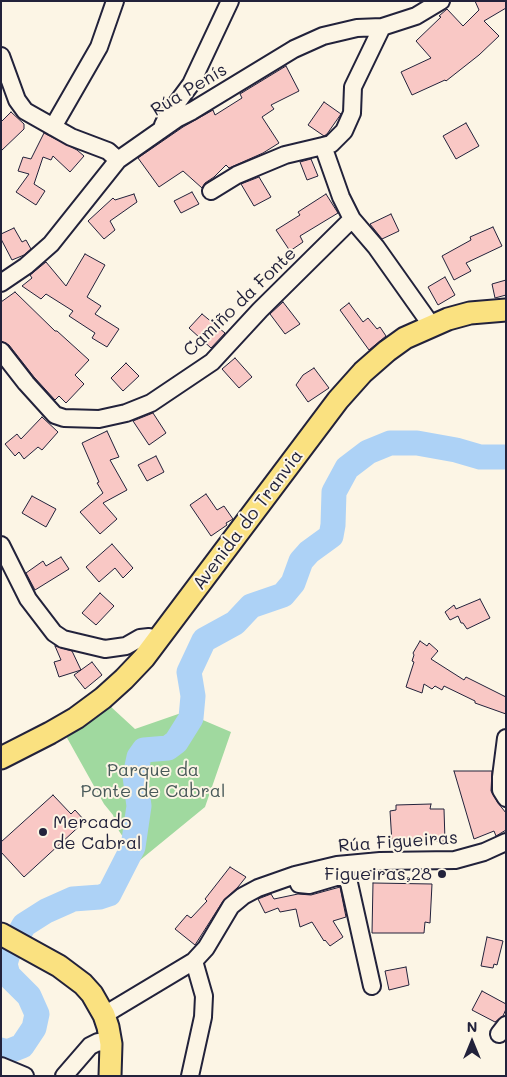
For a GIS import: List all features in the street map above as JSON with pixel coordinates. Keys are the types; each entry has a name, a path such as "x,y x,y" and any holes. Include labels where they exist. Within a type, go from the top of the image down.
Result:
{"main road":[{"name":"Avenida do Tranvia","path":"1,758 76,718 103,698 124,679 157,641 338,400 363,372 387,351 406,338 448,319 470,313 506,310"},
{"path":"1,934 30,948 83,984 104,1015 112,1044 110,1076"}],"street":[{"path":"54,127 99,48 115,1"},
{"path":"161,129 168,115 191,84 230,1"},
{"name":"Rúa Penís","path":"1,283 26,266 51,244 118,160 178,118 294,49 323,36 357,28 382,27 416,16 441,1"},
{"path":"211,191 237,174 284,155 331,144 344,132 352,113 353,87 382,27"},
{"path":"1,56 17,100 25,111 71,137 108,151 118,160"},
{"path":"322,146 341,198 352,219 376,247 432,326"},
{"name":"Camiño da Fonte","path":"1,351 54,415 64,418 99,419 126,413 151,403 212,362 260,310 352,219"},
{"path":"1,545 28,599 54,633 64,639 105,649 126,646 140,638 149,638 157,641"},
{"path":"506,738 501,777 502,790 506,798"},
{"name":"Rúa Figueiras","path":"104,1015 194,961 206,948 231,906 243,896 258,888 295,875 337,865 380,861 455,860 484,852 506,842"},
{"path":"295,875 300,884 309,885 345,877 349,883 372,986"},
{"path":"190,1076 203,1017 204,996 194,961"},
{"path":"64,1076 90,1046 98,1042 112,1044"},
{"path":"1,1066 25,1076"}],"green space":[{"name":"Parque da Ponte de Cabral","path":"110,706 135,729 184,712 231,732 205,807 139,861 119,831 113,815 104,804 66,736"}],"building":[{"path":"475,1 506,1 506,8 484,21 499,36 479,55 446,81 412,95 401,72 431,58 416,41 447,9 463,26 479,10"},
{"path":"286,66 299,91 271,105 274,109 262,117 279,143 263,153 229,168 226,165 205,183 202,188 183,171 159,187 138,158 183,127 213,110 215,115 242,98 240,94"},
{"path":"324,102 341,114 324,136 308,125"},
{"path":"11,112 24,124 24,129 1,151 1,122"},
{"path":"466,123 479,146 456,159 443,136"},
{"path":"44,133 77,150 84,156 70,172 53,156 51,160 43,157 34,184 45,191 36,205 16,192 29,174 18,171 23,157 31,159"},
{"path":"311,159 318,176 307,180 300,162"},
{"path":"259,177 271,197 254,206 241,184"},
{"path":"192,192 199,204 181,213 174,201"},
{"path":"134,194 137,202 110,221 115,230 104,239 88,221 113,198 115,200"},
{"path":"326,194 338,213 300,236 303,242 290,251 276,230 300,215 298,212"},
{"path":"391,214 399,231 382,239 370,224"},
{"path":"493,227 502,246 466,263 471,271 454,280 442,256 471,240 470,237"},
{"path":"14,228 22,242 26,240 31,249 24,255 12,260 1,239 1,234"},
{"path":"85,254 105,265 87,297 101,306 95,314 119,329 107,347 92,338 95,333 69,316 73,311 46,294 41,299 22,286 32,278 30,275 46,262 66,286"},
{"path":"445,277 455,295 438,305 428,287"},
{"path":"506,280 506,295 495,298 492,284"},
{"path":"15,292 55,331 89,360 75,375 84,384 66,403 59,396 55,400 9,345 1,341 1,302"},
{"path":"283,302 300,324 285,334 270,314"},
{"path":"349,303 363,322 368,318 377,329 380,327 386,336 369,350 340,310"},
{"path":"202,314 225,333 211,348 189,328"},
{"path":"235,358 252,377 239,388 222,369"},
{"path":"126,363 139,376 123,391 111,378"},
{"path":"314,368 329,388 308,402 296,385 303,375"},
{"path":"153,413 166,433 149,445 133,421"},
{"path":"42,417 58,432 42,450 38,447 24,459 19,452 15,456 5,444 17,434 21,439"},
{"path":"107,431 119,457 110,460 127,490 103,503 117,519 100,534 80,512 103,493 97,483 99,482 82,443"},
{"path":"156,456 164,472 147,481 138,465"},
{"path":"206,494 217,510 224,506 233,519 211,536 190,505"},
{"path":"32,496 56,509 46,527 22,513"},
{"path":"112,544 133,568 123,578 115,568 99,582 86,567"},
{"path":"61,557 69,569 35,590 26,573 43,561 46,566"},
{"path":"100,593 114,606 96,625 82,613"},
{"path":"480,599 490,618 467,629 461,623 458,616 450,620 445,612 454,605 456,609"},
{"path":"420,641 427,646 429,643 438,651 431,659 464,680 466,677 506,697 506,714 475,703 475,701 444,686 442,690 435,686 432,689 424,684 422,693 406,687 414,662 412,661 413,653"},
{"path":"55,646 72,651 81,670 59,677 54,662 61,660"},
{"path":"92,662 102,675 85,689 74,675"},
{"path":"454,771 492,771 491,791 506,813 506,830 496,836 494,831 474,839"},
{"name":"Mercado de Cabral","path":"53,795 71,814 75,810 85,821 24,877 1,852 1,842"},
{"path":"431,804 430,809 444,809 445,841 392,843 390,811 396,810 396,805"},
{"path":"230,867 246,877 223,901 195,945 175,929 187,915 191,918 207,901 205,899"},
{"path":"373,883 432,884 430,923 425,922 424,933 372,933"},
{"path":"340,887 346,917 333,921 343,937 330,946 324,941 312,922 300,927 296,909 280,912 278,908 265,913 258,899 271,894 274,899 298,894 311,895"},
{"path":"487,937 503,941 497,965 494,964 493,968 481,966"},
{"path":"406,967 409,985 389,990 385,971"},
{"path":"482,991 506,1004 503,1016 495,1022 472,1010"}],"waterway":[{"path":"1,1050 7,1052 22,1046 34,1028 37,1014 29,996 8,975 5,964 8,954 24,925 46,911 73,899 100,897 109,894 133,847 139,806 135,776 139,757 144,750 168,748 176,742 191,718 193,696 189,672 204,640 235,623 251,606 283,595 293,583 301,561 309,552 331,536 334,492 347,468 368,452 390,443 417,443 456,450 480,457 506,457"}],"place":[{"name":"Mercado de Cabral","path":"43,832"},
{"name":"Figueiras,28","path":"442,874"}]}
